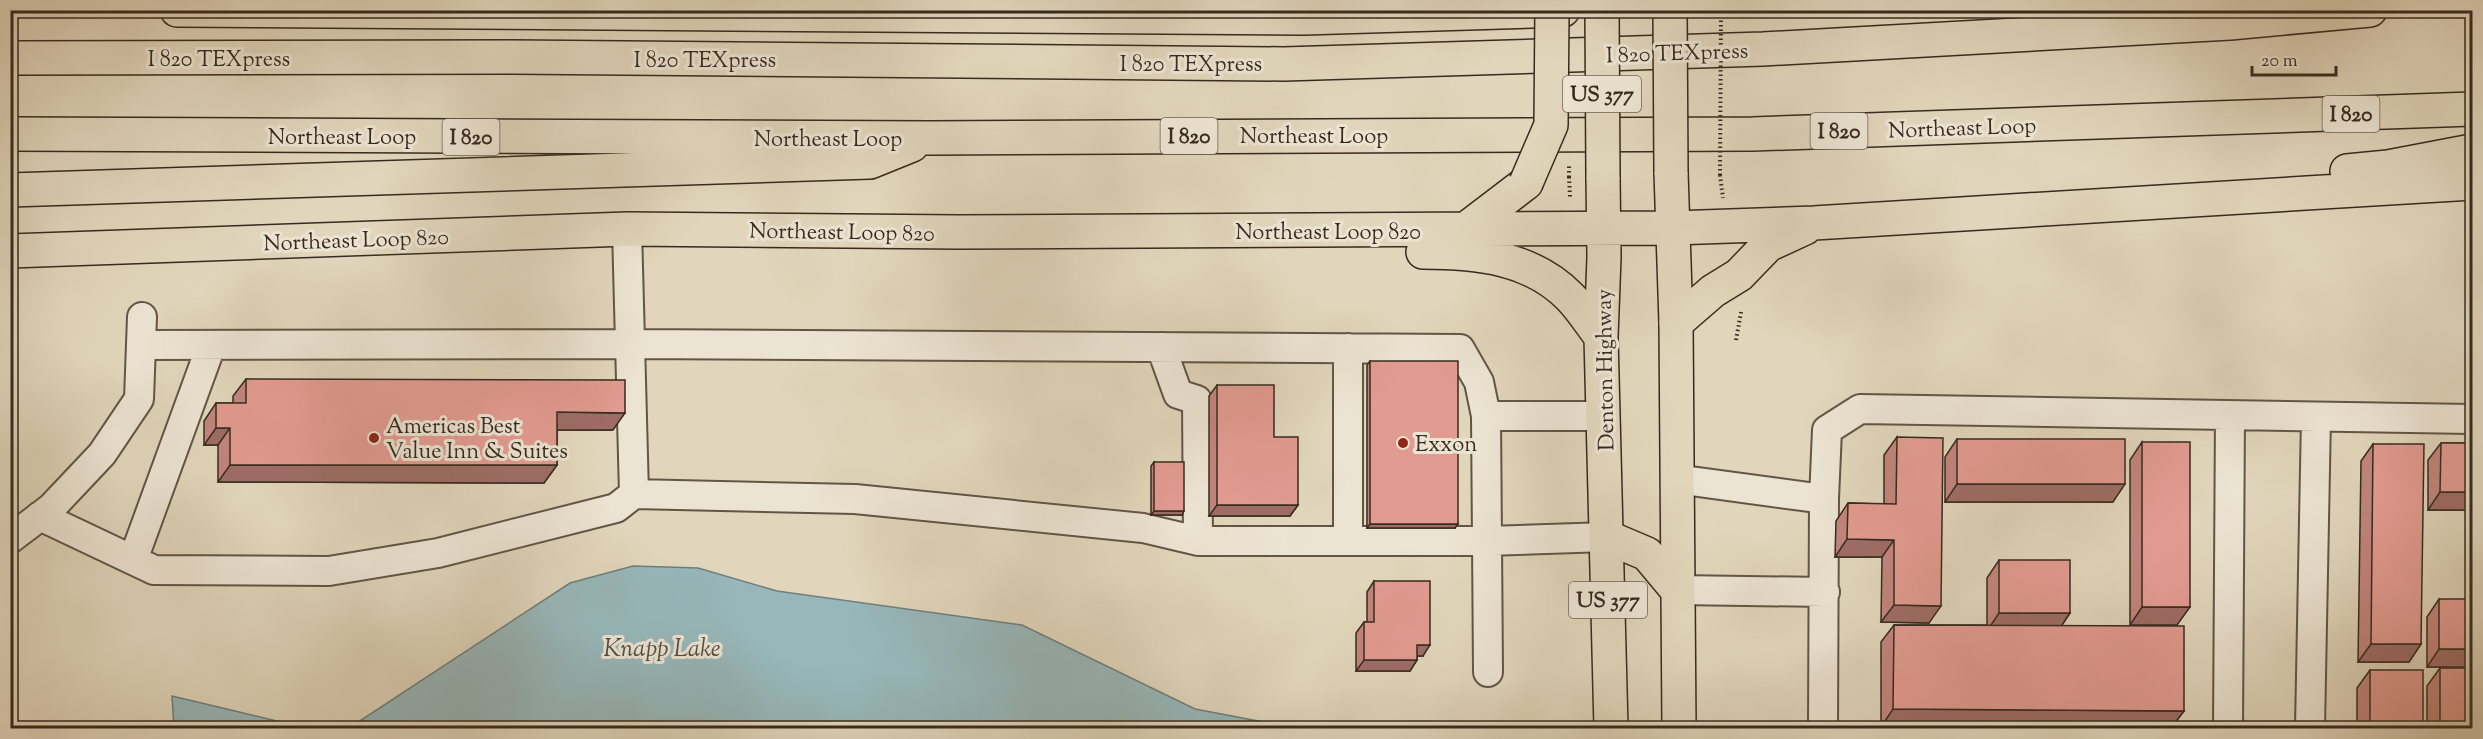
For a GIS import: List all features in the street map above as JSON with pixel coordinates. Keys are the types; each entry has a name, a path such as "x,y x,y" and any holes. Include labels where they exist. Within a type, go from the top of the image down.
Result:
{"main road":[{"name":"I 820 TEXpress","path":"177,10 1304,18 1563,10"},
{"path":"1463,231 1526,183 1551,125 1552,10"},
{"name":"Denton Highway","path":"1602,10 1604,230 1601,337 1611,729"},
{"name":"US 377","path":"1670,10 1671,172 1676,323 1679,729"},
{"name":"I 820 TEXpress","path":"10,58 524,57 1284,64 1763,49 2230,23 2370,10"},
{"name":"Northeast Loop","path":"10,134 931,138 1753,134 2472,109"},
{"path":"10,190 870,162 931,138"},
{"path":"2388,178 2472,151"},
{"path":"2388,178 2472,183"},
{"name":"Northeast Loop 820","path":"10,251 627,229 959,232 1463,231 1673,228 1814,223 2202,198 2267,179 2388,178"},
{"path":"1676,323 1713,291 1739,275 1768,245 1814,223"},
{"path":"1364,231 1403,252 1453,252 1496,257 1536,272 1569,296 1601,337"},
{"path":"1607,537 1647,554 1677,590"}],"street":[{"path":"627,229 634,494"},
{"path":"10,539 40,516 102,454 139,399 142,317"},
{"path":"141,345 630,344 1460,349 1479,382 1486,417 1488,672"},
{"path":"133,560 211,346"},
{"path":"1161,347 1178,394 1197,400 1198,541"},
{"path":"1348,348 1348,541"},
{"path":"1823,729 1824,499 1827,430 1860,409 2230,417 2472,419"},
{"path":"1486,417 1604,416"},
{"path":"2228,729 2230,417"},
{"path":"2310,729 2316,417"},
{"path":"1676,479 1824,499"},
{"path":"40,516 154,570 329,570 449,550 616,508 634,494 855,499 1143,528 1198,541 1487,541 1607,537"},
{"path":"1677,590 1825,592"}],"path":[{"path":"1720,175 1721,10"},
{"path":"1569,177 1570,197"}],"water":[{"name":"Knapp Lake","path":"633,566 698,568 777,591 1022,625 1195,709 1295,728 349,728 570,583"},
{"path":"172,696 306,728 174,728"}],"building":[{"path":"1370,361 1458,361 1458,524 1370,524"},
{"name":"Americas Best Value Inn & Suites","path":"246,379 625,380 625,413 557,412 557,465 230,465 230,428 216,428 216,403 246,403"},
{"path":"1217,385 1274,385 1274,437 1298,437 1298,505 1217,505"},
{"path":"1897,437 1943,438 1941,606 1894,605 1894,540 1847,539 1848,503 1896,504"},
{"path":"1957,439 2125,439 2125,484 1957,484"},
{"path":"2142,442 2190,442 2190,607 2142,607"},
{"path":"2441,443 2472,443 2472,492 2440,492"},
{"path":"2373,444 2424,444 2421,644 2371,644"},
{"path":"1154,462 1184,462 1184,511 1154,511"},
{"path":"1999,560 2070,560 2070,613 1999,613"},
{"path":"1374,581 1430,581 1430,645 1417,645 1417,660 1364,660 1364,622 1374,622"},
{"path":"2439,599 2472,599 2472,649 2439,649"},
{"path":"1894,625 2184,626 2184,711 1893,709"},
{"path":"2440,668 2472,668 2472,722 2440,722"},
{"path":"2370,670 2423,670 2423,729 2370,729"},
{"path":"1891,725 1940,725 1940,729 1891,729"}],"place":[{"name":"Americas Best Value Inn & Suites","path":"374,438"},
{"name":"Exxon","path":"1403,443"}]}
